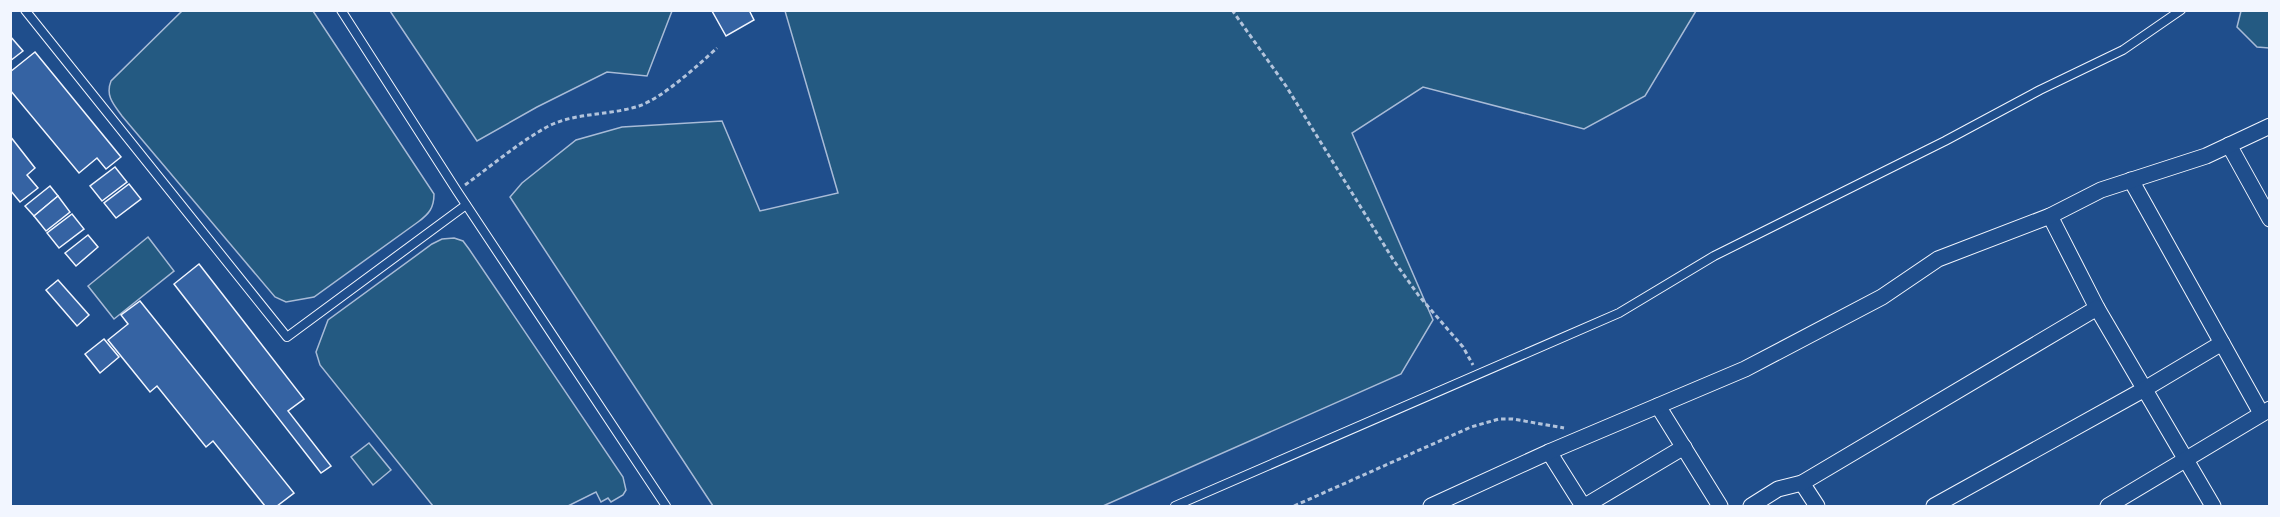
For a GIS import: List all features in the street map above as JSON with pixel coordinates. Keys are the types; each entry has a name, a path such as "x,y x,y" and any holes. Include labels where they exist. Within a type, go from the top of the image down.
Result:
{"street":[{"path":"1431,507 1452,502 1549,452 1745,369 1882,297 1938,259 2050,216 2101,190 2173,168 2229,146 2270,126"},
{"path":"2229,146 2270,219"},
{"path":"2108,507 2265,411 2222,343 2131,180"},
{"path":"2050,216 2097,308 2213,507"},
{"path":"1751,507 1778,489 1802,483 2097,308"},
{"path":"1934,507 2222,343"},
{"path":"1658,406 1720,507"},
{"path":"1549,452 1584,507 1684,447"},
{"path":"1802,483 1817,507"}],"lane":[{"path":"26,10 287,337 466,206"},
{"path":"341,10 466,206 666,507"},
{"path":"1175,507 1619,313 1714,256 2123,50 2181,10"}],"path":[{"path":"1232,10 1286,86 1394,261 1419,296 1472,360 1476,375"},
{"path":"457,191 546,127 576,116 601,115 641,105 678,82 717,48"},
{"path":"1294,507 1471,427 1499,419 1513,419 1589,435"}],"shaded area":[{"path":"785,10 1696,11 1645,96 1584,129 1423,87 1352,133 1433,320 1401,374 1103,506 713,506 510,197 522,183 576,140 622,127 722,121 760,211 838,193"},
{"path":"182,11 313,11 434,194 432,207 428,213 314,297 286,302 275,297 122,116 110,96 111,81"},
{"path":"390,11 672,11 647,76 607,72 537,107 477,141"},
{"path":"2241,11 2269,11 2269,48 2257,47 2237,27"},
{"path":"148,237 174,271 114,319 88,286"},
{"path":"454,238 463,241 469,249 623,477 626,490 623,495 611,502 608,498 601,502 596,492 568,506 433,506 320,365 316,352 328,320 432,244 442,239"},
{"path":"369,443 391,470 373,485 351,457"}],"building":[{"path":"749,10 754,20 726,36 712,11"},
{"path":"10,36 23,51 10,61"},
{"path":"35,52 121,157 106,169 97,158 79,173 10,90 10,72"},
{"path":"10,136 35,168 27,175 38,188 20,202 10,190"},
{"path":"115,167 127,182 102,201 90,186"},
{"path":"129,184 141,199 116,218 104,203"},
{"path":"50,186 58,196 34,216 25,206"},
{"path":"58,196 70,212 46,231 34,216"},
{"path":"72,214 84,229 59,248 47,233"},
{"path":"88,235 98,247 76,266 65,253"},
{"path":"199,264 304,399 288,411 331,466 321,473 174,284"},
{"path":"58,280 89,315 77,326 46,290"},
{"path":"140,301 294,493 277,506 265,506 213,441 206,447 157,386 150,392 108,340 128,324 121,315"},
{"path":"104,339 119,357 100,373 85,354"}]}
